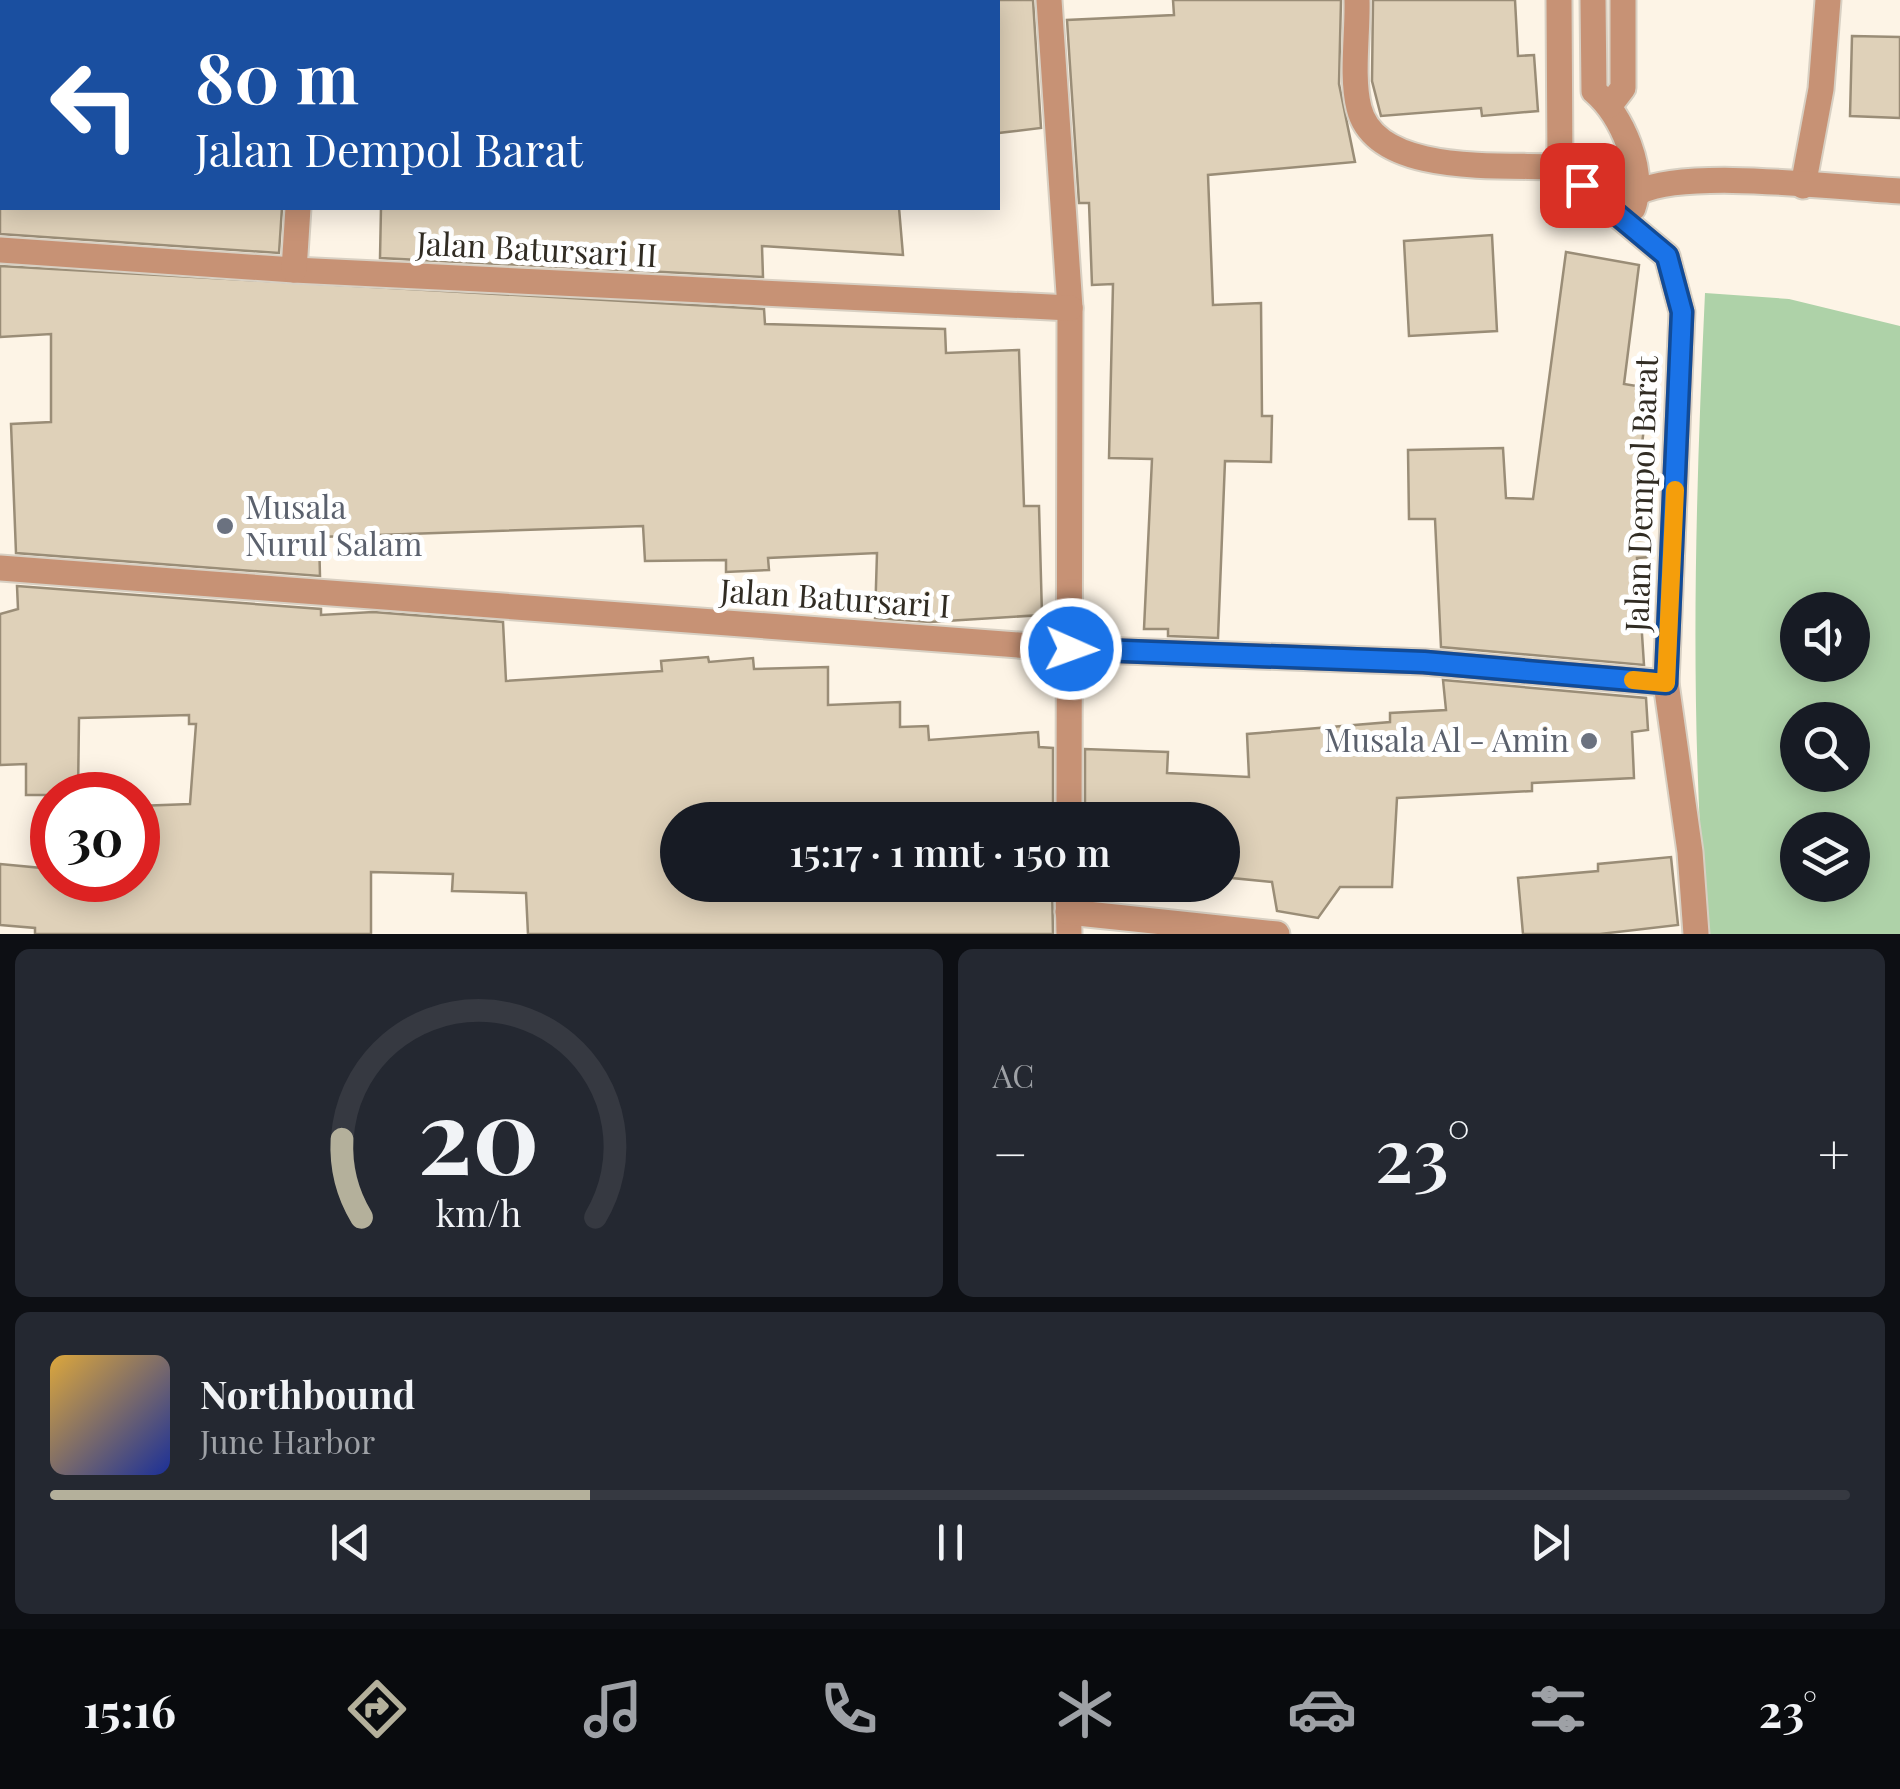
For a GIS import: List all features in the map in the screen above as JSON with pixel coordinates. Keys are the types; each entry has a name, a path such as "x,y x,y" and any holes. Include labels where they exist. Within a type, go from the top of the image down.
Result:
{"street":[{"path":"1049,0 1070,308 1069,802"},
{"path":"1357,0 1359,109 1374,136 1401,156 1560,167 1559,0"},
{"path":"1593,0 1594,91 1610,105 1630,150 1638,192 1628,222"},
{"path":"1610,105 1624,88 1623,0"},
{"path":"1803,186 1821,89 1828,0"},
{"name":"Jalan Dempol Barat","path":"1560,167 1667,256 1682,312 1666,683 1690,852 1696,934"},
{"path":"1638,192 1658,182 1693,180 1900,191"},
{"path":"294,270 298,210"},
{"name":"Jalan Batursari II","path":"0,250 294,270 1070,308"},
{"name":"Jalan Batursari I","path":"0,568 1071,649 1424,662 1666,683"},
{"path":"1068,923 1277,934"}],"green space":[{"path":"1705,293 1789,299 1900,326 1900,934 1707,934 1698,773 1696,534"}],"building":[{"path":"1000,0 1033,0 1041,128 1000,133"},
{"path":"1173,0 1341,0 1339,84 1355,162 1208,175 1213,305 1261,303 1262,416 1272,416 1271,462 1225,461 1218,638 1168,636 1168,629 1144,629 1152,459 1109,458 1113,284 1092,285 1089,203 1079,203 1067,20 1174,15"},
{"path":"1373,0 1515,0 1518,56 1534,55 1538,111 1482,116 1481,108 1381,116 1372,81"},
{"path":"1852,36 1900,37 1900,118 1850,116"},
{"path":"0,210 282,210 279,253 0,234"},
{"path":"381,210 899,210 903,255 762,246 763,277 380,258"},
{"path":"1492,235 1497,331 1409,336 1404,241"},
{"path":"1566,252 1639,265 1624,384 1649,388 1633,516 1647,515 1651,557 1637,558 1644,665 1441,647 1435,519 1409,519 1408,450 1503,448 1506,498 1533,499"},
{"path":"0,266 764,309 765,324 945,329 946,353 1019,350 1024,506 1039,506 1042,615 930,622 875,618 877,553 768,558 769,570 726,572 726,560 645,561 643,526 319,537 320,576 16,553 11,424 51,422 51,334 0,337"},
{"path":"17,586 321,609 321,615 373,612 503,622 506,681 662,671 661,661 753,658 754,669 828,667 828,705 900,702 900,727 928,726 929,740 1038,732 1039,747 1053,748 1053,802 660,802 660,902 1052,902 1053,934 528,934 526,893 452,891 453,874 371,872 371,934 35,934 35,928 0,925 0,864 30,867 30,902 160,902 160,805 190,804 196,724 189,724 189,715 79,718 78,772 30,772 30,795 26,795 26,764 0,765 0,614 18,609"},
{"path":"1443,680 1646,698 1648,730 1632,732 1634,778 1532,783 1532,791 1397,798 1392,887 1340,887 1318,918 1277,911 1272,882 1240,879 1240,802 1085,802 1085,749 1168,752 1167,773 1249,777 1247,734 1390,722 1390,713 1446,710"},
{"path":"1671,857 1678,925 1600,934 1523,934 1518,878 1598,871 1598,864"}],"slow traffic":[{"path":"1633,680 1666,683 1675,490"}],"place":[{"name":"Musala Nurul Salam","path":"225,526"},
{"name":"Musala Al - Amin","path":"1589,741"}],"route":[{"path":"1071,649 1424,662 1666,683 1682,312 1677,282 1667,256 1582,185"}]}
